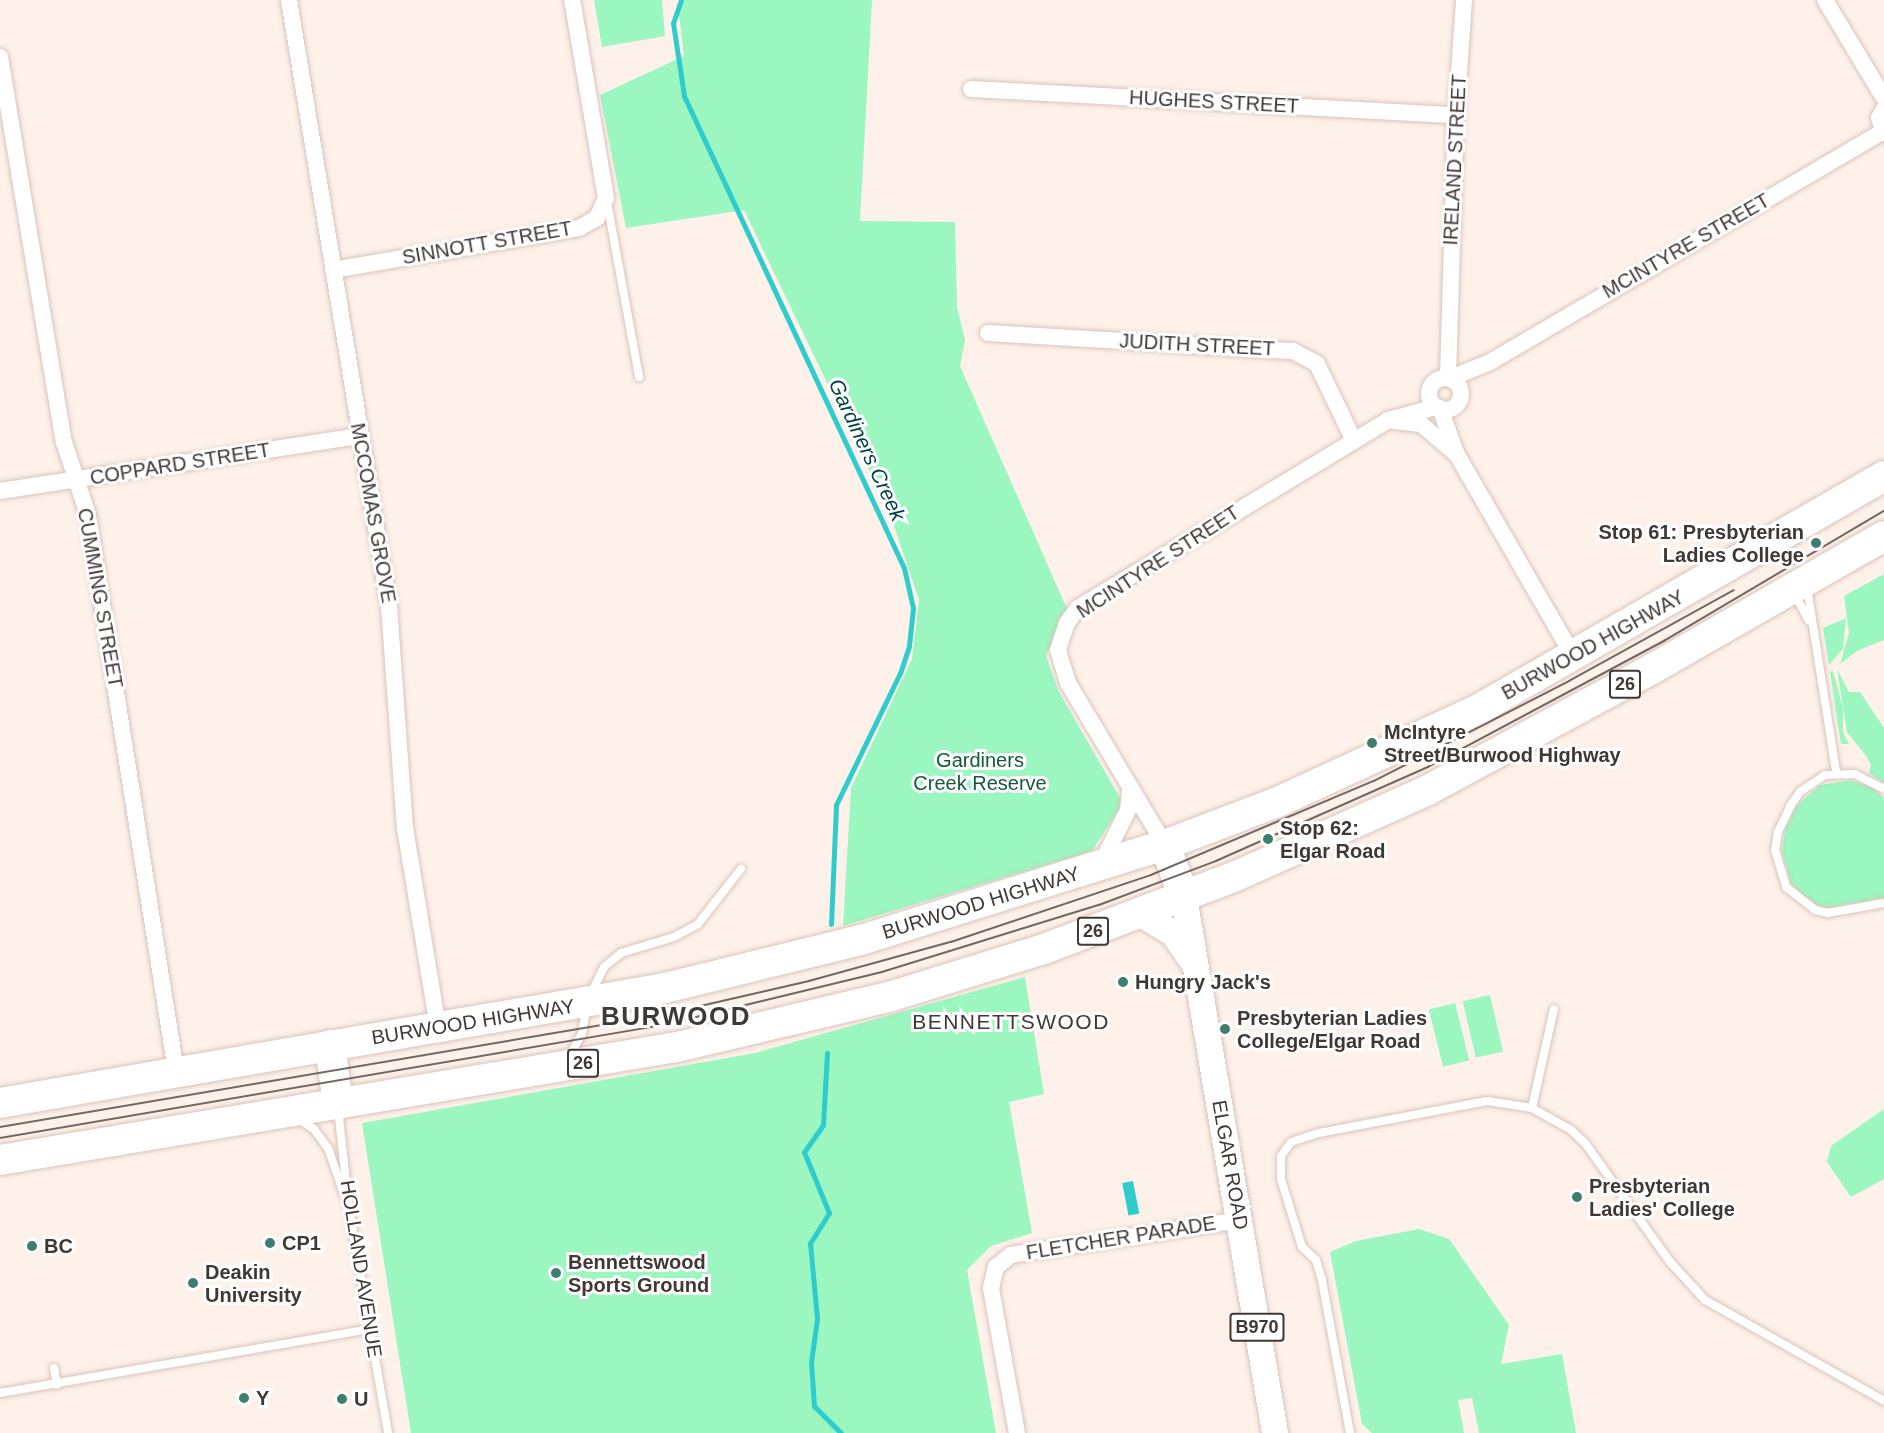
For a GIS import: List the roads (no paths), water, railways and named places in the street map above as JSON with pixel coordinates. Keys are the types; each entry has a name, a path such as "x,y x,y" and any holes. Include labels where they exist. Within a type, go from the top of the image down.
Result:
{"highway":[{"name":"BURWOOD HIGHWAY","path":"0,1103 176,1071 587,1003 830,948 1100,866 1280,801 1407,744 1574,657 1884,476"},
{"name":"26","path":"0,1161 688,1045 892,996 1141,914 1335,835 1428,790 1779,597 1884,536"},
{"path":"1165,844 1184,897"},
{"path":"330,1045 338,1104"}],"main road":[{"name":"ELGAR ROAD","path":"1184,897 1275,1433"},
{"path":"1141,914 1173,933 1196,966"}],"street":[{"name":"MCCOMAS GROVE","path":"289,0 389,606 405,828 438,1028"},
{"path":"572,0 606,198"},
{"name":"IRELAND STREET","path":"1464,0 1456,115 1444,394 1456,453 1574,657"},
{"path":"1470,0 1478,0"},
{"path":"1825,0 1884,98"},
{"name":"CUMMING STREET","path":"0,57 62,430 75,480 88,515 176,1071"},
{"name":"HUGHES STREET","path":"971,89 1456,115"},
{"path":"1883,132 1880,118 1884,109"},
{"name":"MCINTYRE STREET","path":"1165,844 1130,790 1068,683 1058,650 1067,623 1078,608 1388,420 1444,394 1490,362 1883,132"},
{"name":"SINNOTT STREET","path":"333,270 579,228 597,218 606,198"},
{"name":"IRELAND STREET","path":"1444,394 1452,345 1448,321"},
{"name":"JUDITH STREET","path":"988,333 1293,351 1317,364 1354,441"},
{"path":"1452,345 1468,359 1490,362"},
{"path":"1388,420 1421,424 1456,453"},
{"name":"COPPARD STREET","path":"0,492 360,436"},
{"path":"1100,866 1128,810 1130,790"},
{"name":"FLETCHER PARADE","path":"1017,1433 992,1288 996,1267 1011,1255 1239,1220"}],"lane":[{"path":"606,198 639,377"},
{"path":"1807,581 1836,772"},
{"path":"1779,597 1793,597 1799,602 1813,632"},
{"path":"1884,789 1855,774 1836,772 1800,792 1782,821 1775,850 1781,877 1794,897 1815,910 1828,913 1884,903"},
{"path":"564,1066 582,1034 587,1003 604,967 629,950 687,932 706,915 741,869"},
{"path":"1532,1108 1554,1009"},
{"path":"1350,1433 1323,1280 1316,1260 1302,1247 1281,1179 1279,1166 1285,1148 1302,1137 1366,1121 1468,1104 1505,1102 1532,1108 1571,1130 1585,1143 1633,1213 1705,1300 1884,1401"},
{"name":"HOLLAND AVENUE","path":"338,1104 349,1209 388,1433"},
{"path":"288,1112 314,1129 328,1148 349,1209"},
{"path":"0,1394 370,1329"},
{"path":"54,1368 57,1384"}],"water":[{"path":"1133,1181 1139,1213 1128,1215 1122,1183"}],"waterway":[{"name":"Gardiners Creek","path":"681,0 673,23 684,96 904,568 913,608 909,646 900,673 836,805 831,924"},
{"name":"Gardiners Creek","path":"827,1053 823,1125 804,1152 829,1213 810,1243 817,1319 811,1362 814,1406 841,1433"}],"tram line":[{"path":"0,1138 663,1025 882,972 1099,905 1216,861 1428,767 1664,641 1884,511"},
{"path":"0,1127 661,1015 809,981 951,942 1151,875 1374,781 1569,681 1734,590"}],"place":[{"name":"Stop 61: Presbyterian Ladies College","path":"1816,543"},
{"name":"McIntyre Street/Burwood Highway","path":"1372,743"},
{"name":"Stop 62: Elgar Road","path":"1268,839"},
{"name":"Hungry Jack's","path":"1123,982"},
{"name":"Presbyterian Ladies College/Elgar Road","path":"1225,1029"},
{"name":"Presbyterian Ladies' College","path":"1577,1197"},
{"name":"CP1","path":"270,1243"},
{"name":"BC","path":"32,1246"},
{"name":"Bennettswood Sports Ground","path":"556,1273"},
{"name":"Deakin University","path":"193,1283"},
{"name":"Y","path":"244,1398"},
{"name":"U","path":"342,1399"}],"district":[{"name":"BURWOOD","path":"676,1017"},
{"name":"BENNETTSWOOD","path":"1011,1022"}],"park label":[{"name":"Gardiners Creek Reserve","path":"980,772"}]}
